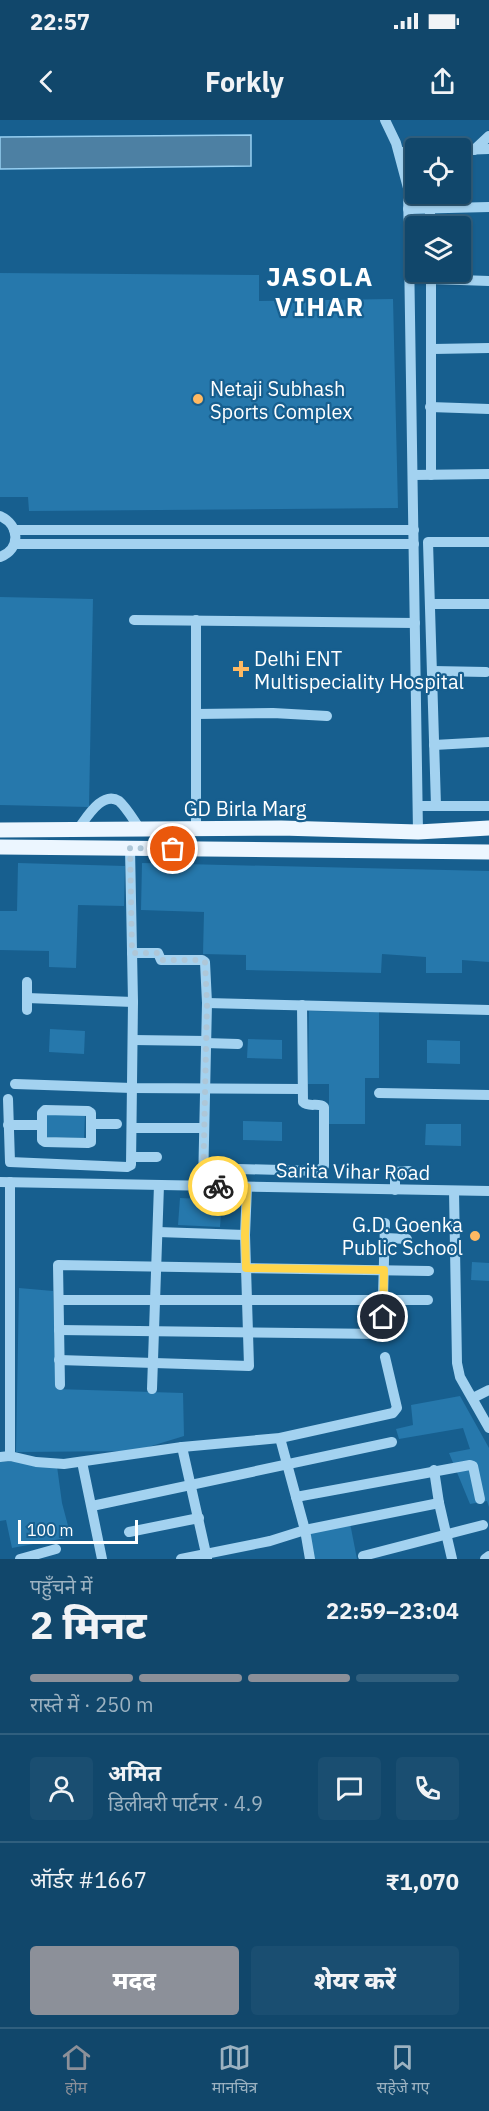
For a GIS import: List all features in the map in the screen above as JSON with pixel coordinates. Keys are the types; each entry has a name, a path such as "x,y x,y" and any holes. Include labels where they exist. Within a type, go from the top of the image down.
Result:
{"main road":[{"name":"GD Birla Marg","path":"0,830 316,829 418,832 489,828"},
{"path":"204,829 254,834 257,839 255,844 223,845 212,849"},
{"path":"316,829 307,834 276,834 272,839 275,843 311,843 328,850"},
{"name":"GD Birla Marg","path":"0,847 489,852"}],"street":[{"path":"385,120 399,152 408,188 418,832"},
{"path":"474,150 489,136"},
{"path":"474,150 489,149"},
{"path":"399,152 405,152"},
{"path":"408,209 489,207"},
{"path":"430,209 430,216"},
{"path":"471,279 489,281"},
{"path":"431,282 431,475"},
{"path":"432,349 489,348"},
{"path":"430,407 489,409"},
{"path":"413,475 489,474"},
{"path":"0,516 9,521 14,530 15,544 11,551 0,557"},
{"path":"14,530 414,530"},
{"path":"436,806 428,542 489,542"},
{"path":"15,544 414,544"},
{"path":"430,604 489,604"},
{"path":"134,620 415,623"},
{"path":"196,620 196,714 204,829"},
{"path":"433,671 486,672"},
{"path":"196,714 273,713 327,716"},
{"path":"434,745 489,742"},
{"path":"78,829 102,801 111,799 118,801 140,829"},
{"path":"418,806 489,806"},
{"path":"8,1099 9,1161 126,1167 130,1165 132,1157 133,1002 130,848"},
{"path":"132,953 158,953 161,960 204,961 206,965 203,1186"},
{"path":"27,982 27,1010"},
{"path":"27,998 133,1002"},
{"path":"207,1004 489,1010"},
{"path":"203,1168 318,1171 324,1166 325,1111 321,1105 309,1105 303,1102 302,1005"},
{"path":"133,1040 238,1044"},
{"path":"15,1084 132,1088 302,1089"},
{"path":"378,1093 489,1095"},
{"path":"43,1111 90,1111 91,1142 45,1143 42,1140 42,1125 43,1111"},
{"path":"91,1124 117,1124"},
{"path":"8,1125 42,1125"},
{"path":"132,1128 204,1128"},
{"path":"132,1157 157,1157"},
{"path":"318,1171 319,1188"},
{"path":"395,1190 395,1172 410,1171"},
{"path":"5,1182 5,1456 45,1463 82,1462 182,1448 280,1438 396,1411 385,1357"},
{"name":"Sarita Vihar Road","path":"5,1182 489,1191"},
{"path":"152,1389 159,1185"},
{"path":"59,1360 249,1366 245,1235 247,1187"},
{"path":"454,1191 457,1364 460,1377 489,1428"},
{"path":"59,1330 382,1334 385,1223"},
{"path":"158,1232 245,1235"},
{"path":"385,1238 407,1239"},
{"path":"60,1385 58,1265 429,1271"},
{"path":"59,1300 428,1300"},
{"path":"473,1398 489,1390"},
{"path":"280,1438 310,1559"},
{"path":"92,1506 392,1442"},
{"path":"182,1448 207,1556"},
{"path":"82,1462 102,1559"},
{"path":"296,1497 434,1470 472,1465 480,1499"},
{"path":"434,1470 452,1559"},
{"path":"181,1559 207,1556 270,1541 304,1530 439,1503"},
{"path":"129,1532 199,1518"},
{"path":"363,1556 483,1525"},
{"path":"20,1559 56,1549"},
{"path":"485,1559 489,1556"}],"shaded area":[{"path":"251,135 251,166 0,169 0,137"},
{"name":"Netaji Subhash Sports Complex","path":"0,273 259,275 259,301 393,299 398,508 29,511 28,497 0,497"},
{"path":"0,597 93,599 89,807 0,805"},
{"path":"18,863 125,866 124,906 78,905 76,968 49,967 49,951 0,950 0,911 17,911"},
{"path":"142,863 489,871 489,962 462,960 462,973 426,973 426,957 382,954 381,973 246,970 246,955 203,954 204,912 141,910"},
{"path":"309,1011 379,1012 379,1078 365,1078 365,1124 329,1124 329,1084 308,1084"},
{"path":"50,1029 85,1031 84,1054 49,1052"},
{"path":"248,1039 282,1040 282,1059 247,1058"},
{"path":"427,1040 460,1041 460,1064 427,1063"},
{"path":"46,1114 85,1115 84,1138 45,1137"},
{"path":"243,1121 282,1122 282,1141 243,1140"},
{"path":"426,1124 461,1124 461,1146 425,1145"},
{"path":"180,1198 222,1200 220,1227 178,1225"},
{"path":"472,1262 489,1263 489,1281 471,1280"},
{"path":"19,1288 53,1291 56,1389 183,1393 184,1436 135,1451 16,1452"},
{"path":"460,1396 489,1448 489,1507 487,1501 470,1504 449,1453 470,1449 463,1428 399,1439 396,1429 413,1425 411,1405"},
{"path":"56,1459 62,1503 71,1537 12,1548 6,1520 0,1521 0,1462"},
{"path":"350,1523 357,1559 313,1559 307,1532"}],"way so far":[{"path":"173,849 130,848 132,953 158,953 161,960 202,960 205,962 207,1004 203,1186 218,1186"}],"place":[{"name":"Netaji Subhash Sports Complex","path":"198,399"},
{"name":"Delhi ENT Multispeciality Hospital","path":"241,669"},
{"name":"G.D. Goenka Public School","path":"475,1236"}],"district":[{"name":"JASOLA VIHAR","path":"320,290"}],"route":[{"path":"218,1186 247,1187 246,1268 384,1270 383,1317"}]}
